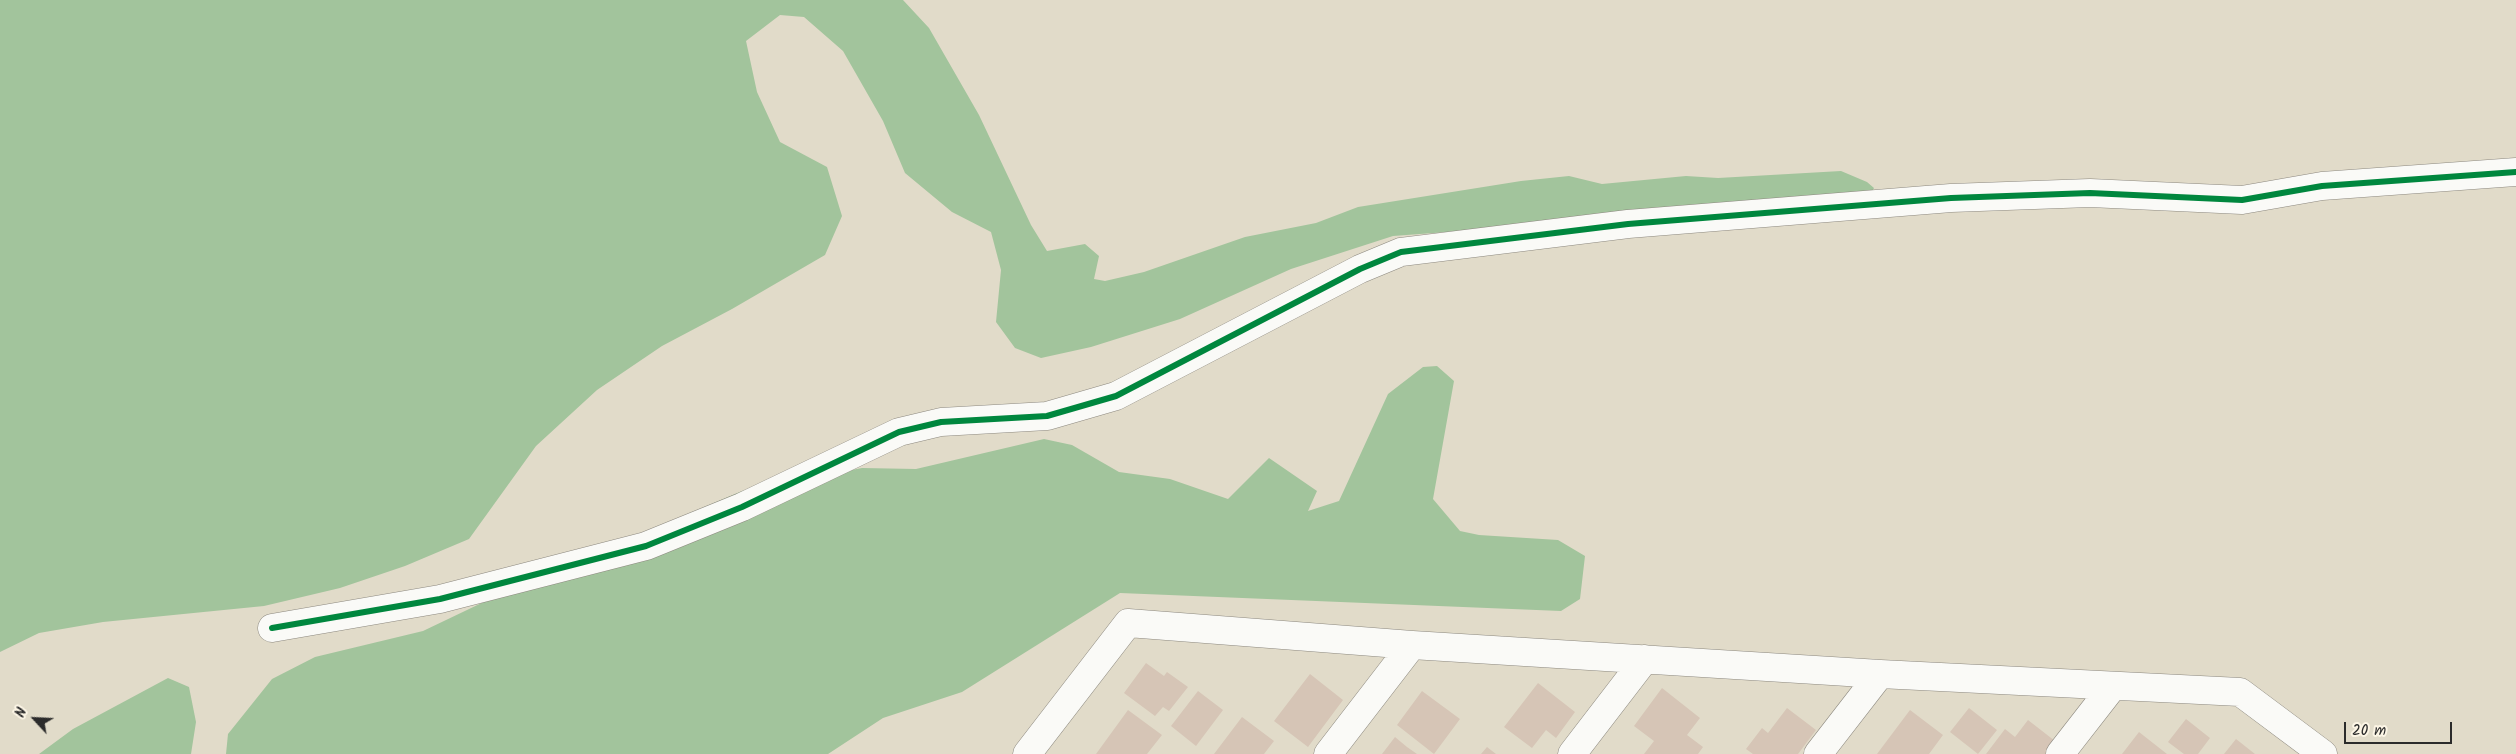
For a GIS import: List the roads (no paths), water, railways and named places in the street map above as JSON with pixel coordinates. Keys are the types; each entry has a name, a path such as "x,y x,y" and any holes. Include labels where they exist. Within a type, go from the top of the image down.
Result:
{"street":[{"path":"272,628 440,599 646,546 742,507 900,432 941,422 1047,416 1116,396 1360,269 1401,252 1628,224 1951,198 2090,193 2242,200 2322,186 2516,172"},
{"path":"1027,754 1128,624 1412,645 1880,674 2240,692 2317,752"},
{"path":"1328,754 1412,645"},
{"path":"1572,754 1645,659"},
{"path":"1818,754 1880,674"},
{"path":"2060,754 2113,686"}]}
